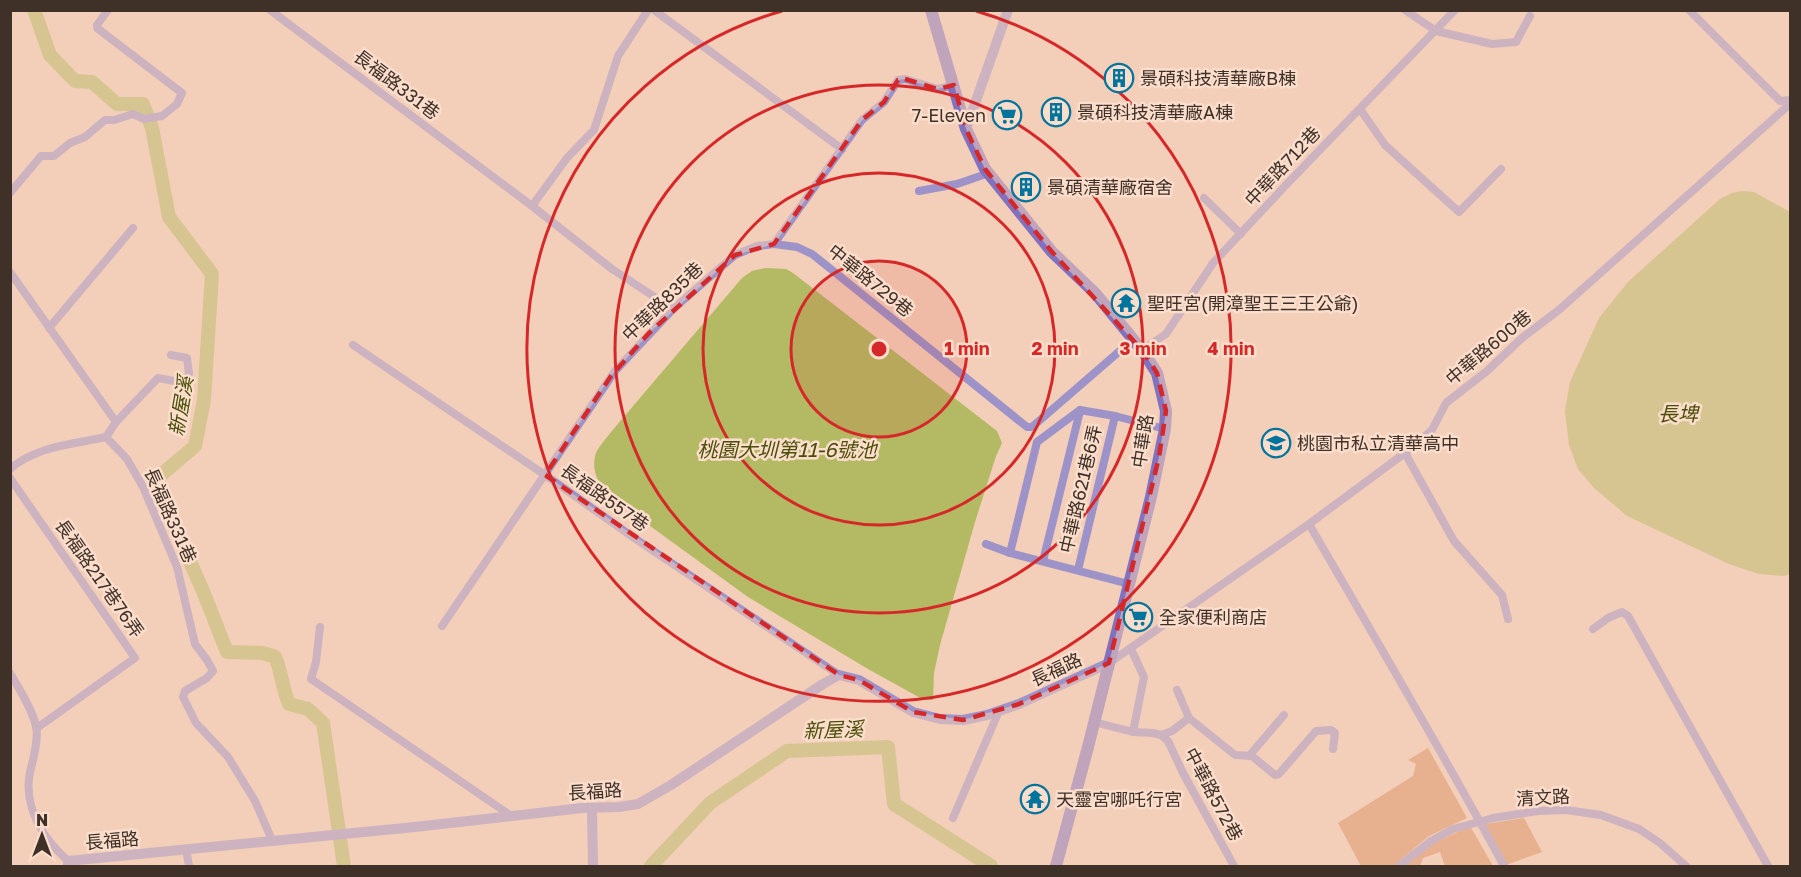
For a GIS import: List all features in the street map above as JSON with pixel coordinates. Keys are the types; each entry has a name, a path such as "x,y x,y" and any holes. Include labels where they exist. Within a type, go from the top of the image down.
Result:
{"main road":[{"name":"中華路","path":"931,10 966,129 982,164 1052,252 1095,293 1139,346 1156,373 1166,411 1165,429 1150,497 1056,867"}],"street":[{"path":"10,193 40,156 54,156 70,143 85,137 105,120 114,120 133,114 147,119 162,116 177,104 182,93 97,28 108,10"},
{"name":"長福路331巷","path":"270,10 532,206 612,269 673,309"},
{"path":"532,206 567,158 594,130 618,56 648,10"},
{"path":"654,10 842,149"},
{"path":"966,129 1008,10"},
{"path":"1405,10 1436,31 1492,44 1516,42 1530,16"},
{"name":"中華路712巷","path":"1139,346 1166,334 1213,263 1455,10"},
{"path":"1689,10 1780,101 1791,102"},
{"path":"774,244 862,120 884,102 898,80 905,79 938,89 954,85"},
{"name":"中華路600巷","path":"1109,663 1309,524 1405,453 1432,430 1446,403 1487,372 1522,338 1569,301 1791,102"},
{"path":"1360,109 1385,145 1459,212 1501,169"},
{"path":"919,191 957,184 989,173"},
{"path":"1204,198 1241,234"},
{"path":"49,328 133,228"},
{"name":"中華路835巷","path":"442,626 611,376 673,309 735,255 757,246 774,244"},
{"name":"中華路729巷","path":"774,244 797,247 812,254 1027,427 1032,427 1122,349 1139,346"},
{"path":"10,272 116,422"},
{"name":"長福路557巷","path":"353,345 839,675"},
{"path":"10,469 20,461 45,450 106,437 116,422 158,378 185,383 189,374 187,358 171,355"},
{"path":"1010,553 1037,442 1080,410 1165,429"},
{"path":"1043,561 1080,410"},
{"name":"中華路621巷6弄","path":"1078,570 1115,416"},
{"name":"長福路331巷","path":"106,437 127,459 143,487 177,567 195,644 213,671 207,678 185,691 183,697 196,723 228,756 255,801 272,840"},
{"path":"1405,453 1454,541 1503,595 1508,619"},
{"name":"長福路217巷76弄","path":"10,478 135,658 37,728"},
{"path":"1309,524 1436,741 1504,867"},
{"path":"986,544 1010,553 1129,584"},
{"path":"1593,629 1608,618 1622,612 1628,616 1768,867"},
{"path":"320,627 316,662 311,679 510,815"},
{"path":"1131,649 1144,677 1133,732"},
{"name":"長福路","path":"68,864 186,849 638,804 839,675 859,680 913,712 940,719 963,720 1019,704 1109,663"},
{"path":"10,673 37,728 29,778 30,805 37,822 68,864"},
{"path":"1177,690 1189,718 1235,755 1256,758 1275,775 1279,774 1316,731 1331,730 1335,733 1333,749"},
{"path":"953,818 999,711"},
{"path":"1249,756 1284,715"},
{"path":"1161,735 1172,731 1189,718"},
{"name":"中華路572巷","path":"1094,722 1133,732 1161,735 1168,741 1234,867"},
{"path":"592,809 593,867"},
{"name":"清文路","path":"1399,867 1452,828 1538,811 1566,810 1591,813 1639,829 1660,843 1686,867"},
{"path":"186,849 189,867"}],"highlighted area":[{"path":"905,79 938,89 954,85 966,129 985,169 1052,252 1142,350 1157,373 1166,411 1159,457 1109,663 1019,704 963,720 913,712 859,680 839,675 545,475 611,376 649,333 735,255 774,244 862,120 884,102 898,80"}],"shaded area":[{"path":"1428,748 1467,818 1429,836 1393,866 1361,866 1338,823 1413,776 1416,764 1408,760"},
{"path":"1524,818 1542,852 1503,866 1478,825"},
{"path":"1470,826 1493,866 1445,866 1440,852 1423,858 1420,866 1405,866 1434,843"}],"water":[{"name":"長埤","path":"1742,191 1754,192 1790,212 1790,574 1784,576 1759,574 1729,564 1627,516 1594,488 1578,469 1569,445 1565,411 1570,382 1599,318 1628,282 1720,199"},
{"name":"桃園大圳第11-6號池","path":"765,268 786,269 793,273 997,431 1002,443 975,522 940,645 934,673 933,700 924,700 868,669 748,597 617,502 599,482 595,470 595,456 611,432 742,278 752,271"}],"waterway":[{"name":"新屋溪","path":"34,10 50,55 75,81 92,82 117,104 143,104 152,128 169,217 212,274 204,400 195,446 161,475 156,485 227,652 263,653 275,657 289,704 308,709 323,723 344,866"},
{"name":"新屋溪","path":"651,866 710,803 787,751 888,747 894,804 991,866"}],"place":[{"name":"景碩科技清華廠B棟","path":"1119,78"},
{"name":"景碩科技清華廠A棟","path":"1056,112"},
{"name":"7-Eleven","path":"1007,115"},
{"name":"景碩清華廠宿舍","path":"1026,187"},
{"name":"聖旺宮(開漳聖王三王公爺)","path":"1126,303"},
{"name":"桃園市私立清華高中","path":"1276,443"},
{"name":"全家便利商店","path":"1138,617"},
{"name":"天靈宮哪吒行宮","path":"1035,799"}]}
